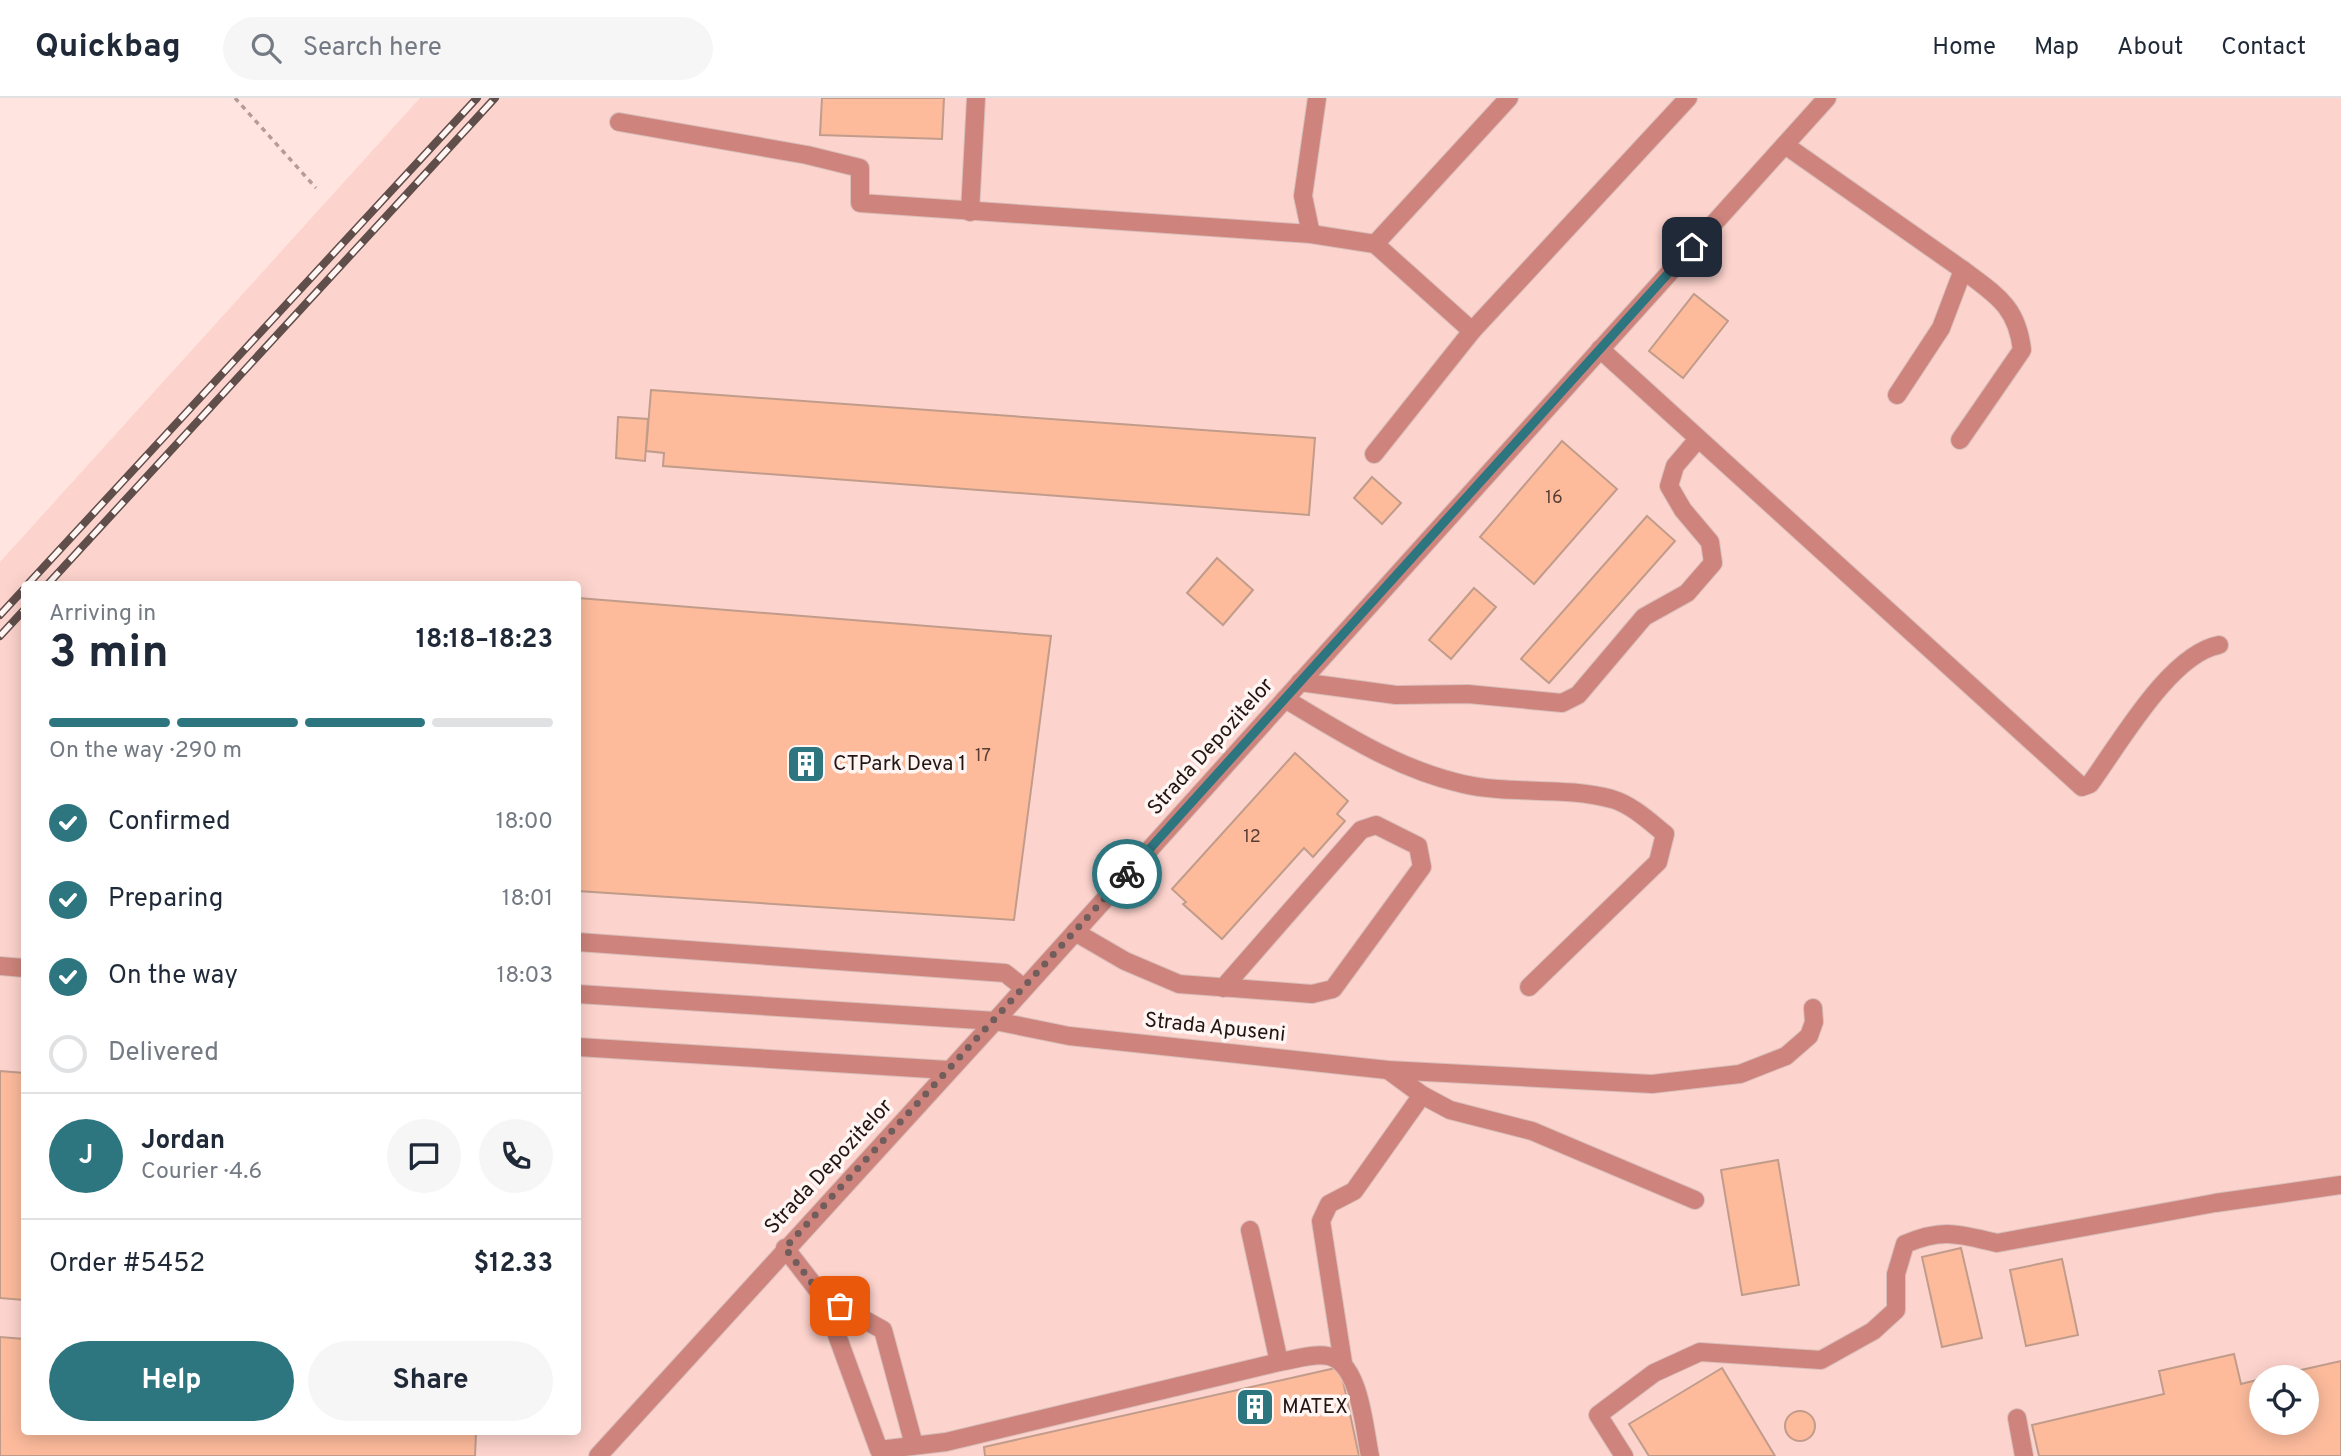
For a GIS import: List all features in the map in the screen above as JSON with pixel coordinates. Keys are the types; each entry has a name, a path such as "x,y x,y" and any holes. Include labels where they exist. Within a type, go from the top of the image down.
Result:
{"street":[{"path":"970,212 976,98"},
{"path":"1311,234 1303,196 1317,98"},
{"path":"1375,244 1509,98"},
{"path":"1374,454 1472,331 1688,98"},
{"name":"Strada Depozitelor","path":"598,1456 995,1021 1826,98"},
{"path":"619,122 807,155 860,168 860,203 1311,234 1375,244 1472,331"},
{"path":"1784,145 1963,270 1996,296 2019,324 2022,349 1960,440"},
{"path":"1897,395 1941,328 1963,270"},
{"path":"1600,349 2082,788 2090,784 2175,668 2201,648 2219,645"},
{"path":"1300,682 1396,695 1468,695 1562,703 1578,695 1643,617 1687,593 1713,563 1710,542 1683,510 1669,486 1675,466 1698,439"},
{"path":"1285,699 1371,751 1428,774 1464,785 1612,799 1638,811 1665,834 1658,862 1529,988"},
{"path":"1075,932 1125,961 1179,984 1223,988 1312,994 1333,989 1422,867 1418,846 1376,825 1361,830 1223,988"},
{"path":"581,942 1005,973 1024,988"},
{"path":"0,966 21,968"},
{"name":"Strada Apuseni","path":"581,994 995,1021 1069,1036 1388,1070 1652,1084 1712,1079 1758,1069 1786,1056 1809,1036 1814,1021 1813,1008"},
{"path":"581,1046 948,1070"},
{"path":"1388,1070 1422,1095 1450,1110 1532,1131 1695,1200"},
{"path":"1370,1456 1353,1377 1343,1363 1321,1221 1329,1205 1354,1191 1422,1095"},
{"path":"1624,1456 1598,1415 1654,1373 1700,1352 1821,1360 1873,1331 1896,1310 1896,1274 1905,1244 1931,1233 1964,1235 1997,1243 2215,1203 2341,1185"},
{"path":"1250,1230 1279,1362"},
{"path":"785,1248 823,1297 877,1447 883,1451 914,1445 948,1449 1279,1362 1326,1355 1343,1363"},
{"path":"823,1297 883,1330 914,1445"},
{"path":"2017,1418 2024,1456"}],"path":[{"path":"235,98 316,188"}],"shaded area":[{"path":"420,98 2341,98 2341,1456 0,1456 0,562"}],"building":[{"path":"822,98 944,98 942,139 820,135"},
{"path":"1694,294 1728,321 1683,378 1649,351"},
{"path":"651,390 1315,438 1309,515 663,466 664,453 646,451"},
{"path":"618,417 648,419 645,461 616,458"},
{"path":"1562,441 1617,489 1534,584 1480,537"},
{"path":"1372,477 1401,503 1382,524 1354,498"},
{"path":"1647,516 1675,541 1549,683 1521,659"},
{"path":"1217,558 1253,590 1223,625 1187,593"},
{"path":"1474,588 1496,607 1451,659 1429,640"},
{"name":"CTPark Deva 1","path":"581,598 1051,636 1014,920 581,891"},
{"path":"1295,753 1348,801 1337,814 1345,821 1313,857 1304,848 1222,939 1183,904 1186,902 1172,889"},
{"path":"0,1071 21,1073 21,1300 0,1298"},
{"path":"1778,1160 1799,1285 1742,1295 1721,1170"},
{"path":"1961,1248 1982,1338 1942,1347 1922,1257"},
{"path":"2062,1259 2078,1335 2026,1346 2010,1270"},
{"path":"0,1337 21,1339 21,1435 476,1435 475,1456 0,1456"},
{"path":"2234,1354 2241,1384 2249,1382 2249,1435 2319,1435 2319,1366 2341,1361 2341,1456 2039,1456 2032,1425 2164,1394 2159,1371"},
{"name":"MATEX","path":"1340,1367 1359,1456 985,1456 984,1447"},
{"path":"1722,1368 1775,1456 1649,1456 1629,1424"},
{"path":"1800,1411 1811,1415 1815,1426 1811,1437 1800,1441 1789,1437 1785,1426 1789,1415"}],"railway":[{"path":"31,581 477,98"},
{"path":"51,581 495,98"},
{"path":"0,615 21,592"},
{"path":"0,636 21,613"}],"way so far":[{"path":"840,1306 823,1297 785,1248 1127,874"}],"place":[{"name":"CTPark Deva 1","path":"806,764"},
{"name":"MATEX","path":"1255,1407"}],"route":[{"path":"1127,874 1692,247"}]}
